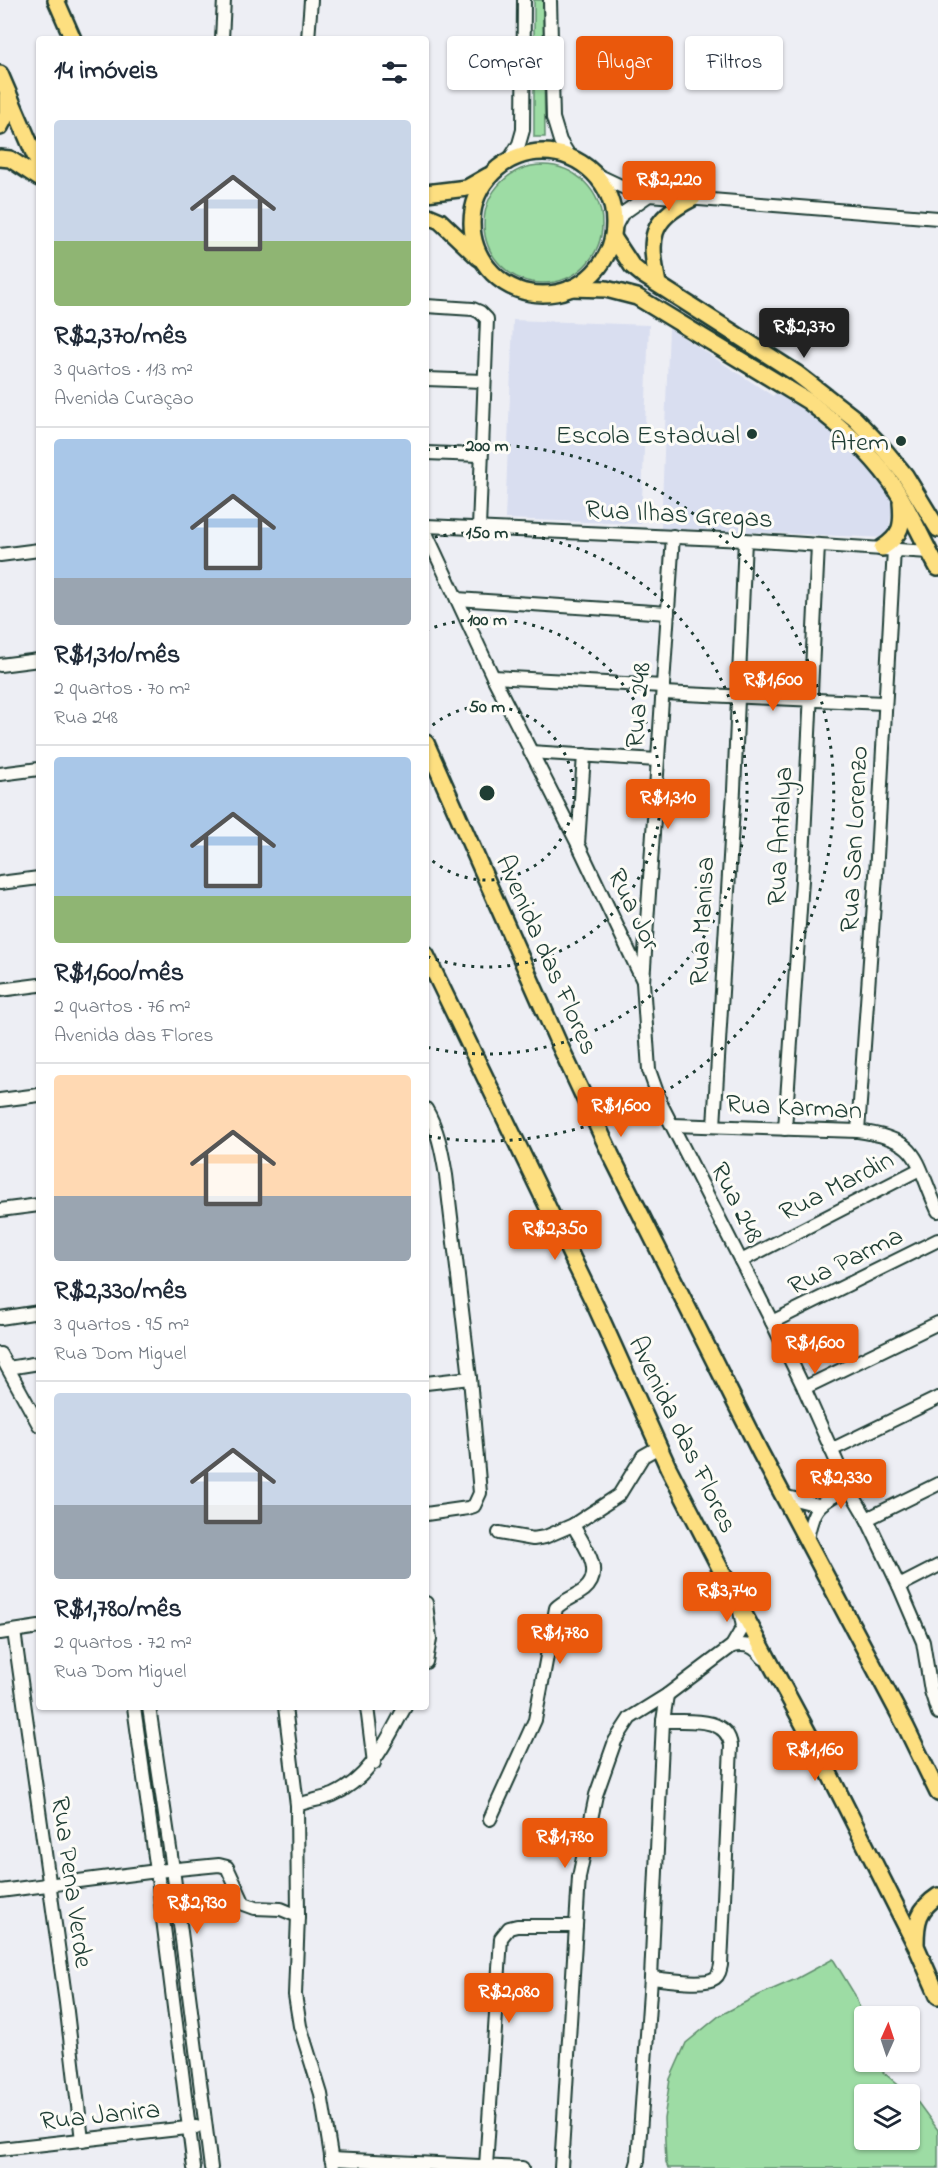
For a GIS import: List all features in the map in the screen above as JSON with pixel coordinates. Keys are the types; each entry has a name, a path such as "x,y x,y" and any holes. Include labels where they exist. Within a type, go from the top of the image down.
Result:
{"main road":[{"path":"56,0 72,36"},
{"path":"0,127 8,107 2,79"},
{"path":"2,79 36,158"},
{"path":"429,193 467,188 509,160 526,154 544,152 570,158 593,172 606,189 613,209 613,233 605,258 590,276 571,288 548,294 523,291 501,281 441,221 429,216"},
{"path":"0,158 10,159 36,176"},
{"path":"484,264 472,234 474,202 490,174"},
{"path":"658,284 653,251 653,236 657,226 661,219 675,207 693,198"},
{"path":"613,233 632,266 796,374 854,418 905,475 938,529"},
{"path":"571,288 606,290 637,297 808,401 847,432 871,457 901,499 938,568"},
{"path":"888,548 900,531 901,499"},
{"name":"Avenida das Flores","path":"429,749 606,1145 783,1496 906,1727 938,1793"},
{"name":"Avenida das Flores","path":"429,961 596,1307 659,1447 738,1603 821,1757 938,1996"},
{"path":"916,1948 916,1923 925,1907 938,1896"}],"street":[{"path":"222,36 224,0"},
{"path":"308,36 311,0"},
{"path":"509,160 519,144 523,129 524,0"},
{"path":"550,0 553,118 560,141 570,158"},
{"path":"593,172 625,188 649,195 938,218"},
{"path":"613,233 622,214 649,195"},
{"path":"429,306 464,308 480,312 487,319 479,528"},
{"path":"429,379 484,381"},
{"path":"429,453 480,455"},
{"name":"Rua Ilhas Gregas","path":"429,526 673,536 929,552"},
{"name":"Rua 248","path":"673,536 643,982 649,1070 654,1088 772,1322 848,1488 867,1519 899,1586 923,1642 931,1691 938,1713"},
{"name":"Rua Jor","path":"429,539 493,677 578,844 643,982"},
{"name":"Rua Manisa","path":"714,1126 734,790 745,540"},
{"name":"Rua Antalya","path":"785,1129 802,880 818,545"},
{"name":"Rua San Lorenzo","path":"858,1131 876,887 888,548"},
{"path":"0,555 36,550"},
{"path":"457,599 668,612"},
{"path":"0,665 36,660"},
{"path":"493,677 737,696 884,702"},
{"path":"530,752 657,760"},
{"path":"578,844 584,755"},
{"path":"0,774 36,769"},
{"path":"0,882 36,878"},
{"path":"0,990 36,985"},
{"path":"0,1100 36,1095"},
{"path":"429,1115 434,1124 444,1165 470,1378 480,1493 478,1500 468,1509 429,1514"},
{"name":"Rua Karman","path":"672,1125 858,1131 895,1140 910,1150 920,1169"},
{"path":"920,1169 938,1211"},
{"name":"Rua Mardin","path":"741,1261 920,1169"},
{"path":"0,1210 36,1205"},
{"name":"Rua Parma","path":"772,1322 938,1240"},
{"path":"0,1318 36,1312"},
{"path":"804,1388 938,1323"},
{"path":"0,1354 36,1417"},
{"path":"8,1368 36,1363"},
{"path":"429,1383 470,1378"},
{"path":"831,1450 938,1398"},
{"path":"499,1533 533,1539 545,1537 573,1525 619,1495 643,1456 659,1447"},
{"path":"867,1519 938,1484"},
{"path":"807,1539 810,1522 818,1505 848,1488"},
{"path":"783,1496 818,1505"},
{"path":"490,1819 535,1720 555,1608 585,1588 593,1575 594,1566 573,1525"},
{"path":"899,1586 938,1566"},
{"path":"561,2168 579,1877 586,1834 596,1795 615,1741 630,1718 667,1695 732,1646 743,1627 738,1603"},
{"path":"0,1633 36,1627"},
{"name":"Rua Pena Verde","path":"14,1631 50,1885 82,2140"},
{"path":"732,1646 742,1644 752,1646 776,1674"},
{"path":"636,2168 651,1978 663,1721 667,1695"},
{"path":"134,1710 194,2168"},
{"path":"149,1710 173,1869 211,2168"},
{"path":"285,1710 297,1805 298,1916 295,1995 300,2026 321,2094 332,2164 522,2168"},
{"path":"367,1710 374,1762"},
{"path":"297,1805 332,1795 357,1781 374,1762 403,1710"},
{"path":"651,1978 704,1982 713,1980 718,1975 721,1965 730,1803 731,1746 730,1737 724,1729 707,1723 663,1721"},
{"path":"0,1891 209,1865 227,1868 244,1904 255,1908 281,1910 298,1916"},
{"path":"486,2166 501,1938 509,1928 517,1926 576,1926"},
{"name":"Rua Janira","path":"0,2149 206,2126"}],"shaded area":[{"path":"513,320 649,325 641,524 505,519"},
{"name":"Escola Estadual","path":"669,328 773,396 779,388 846,441 873,471 893,500 888,538 661,528"}],"green space":[{"path":"534,0 543,0 544,36 534,36"},
{"path":"534,90 544,90 545,137 534,137"},
{"path":"543,165 566,169 585,182 598,201 602,224 598,247 585,266 566,279 543,283 520,279 501,266 488,247 484,224 488,201 501,182 520,169"},
{"path":"833,1959 855,1995 859,2006 854,2006 854,2072 883,2072 897,2084 854,2084 854,2150 920,2150 920,2105 938,2130 938,2168 668,2168 664,2119 670,2079 686,2043 719,2016"}],"place":[{"name":"Escola Estadual","path":"752,434"},
{"name":"Atem","path":"901,441"}]}
